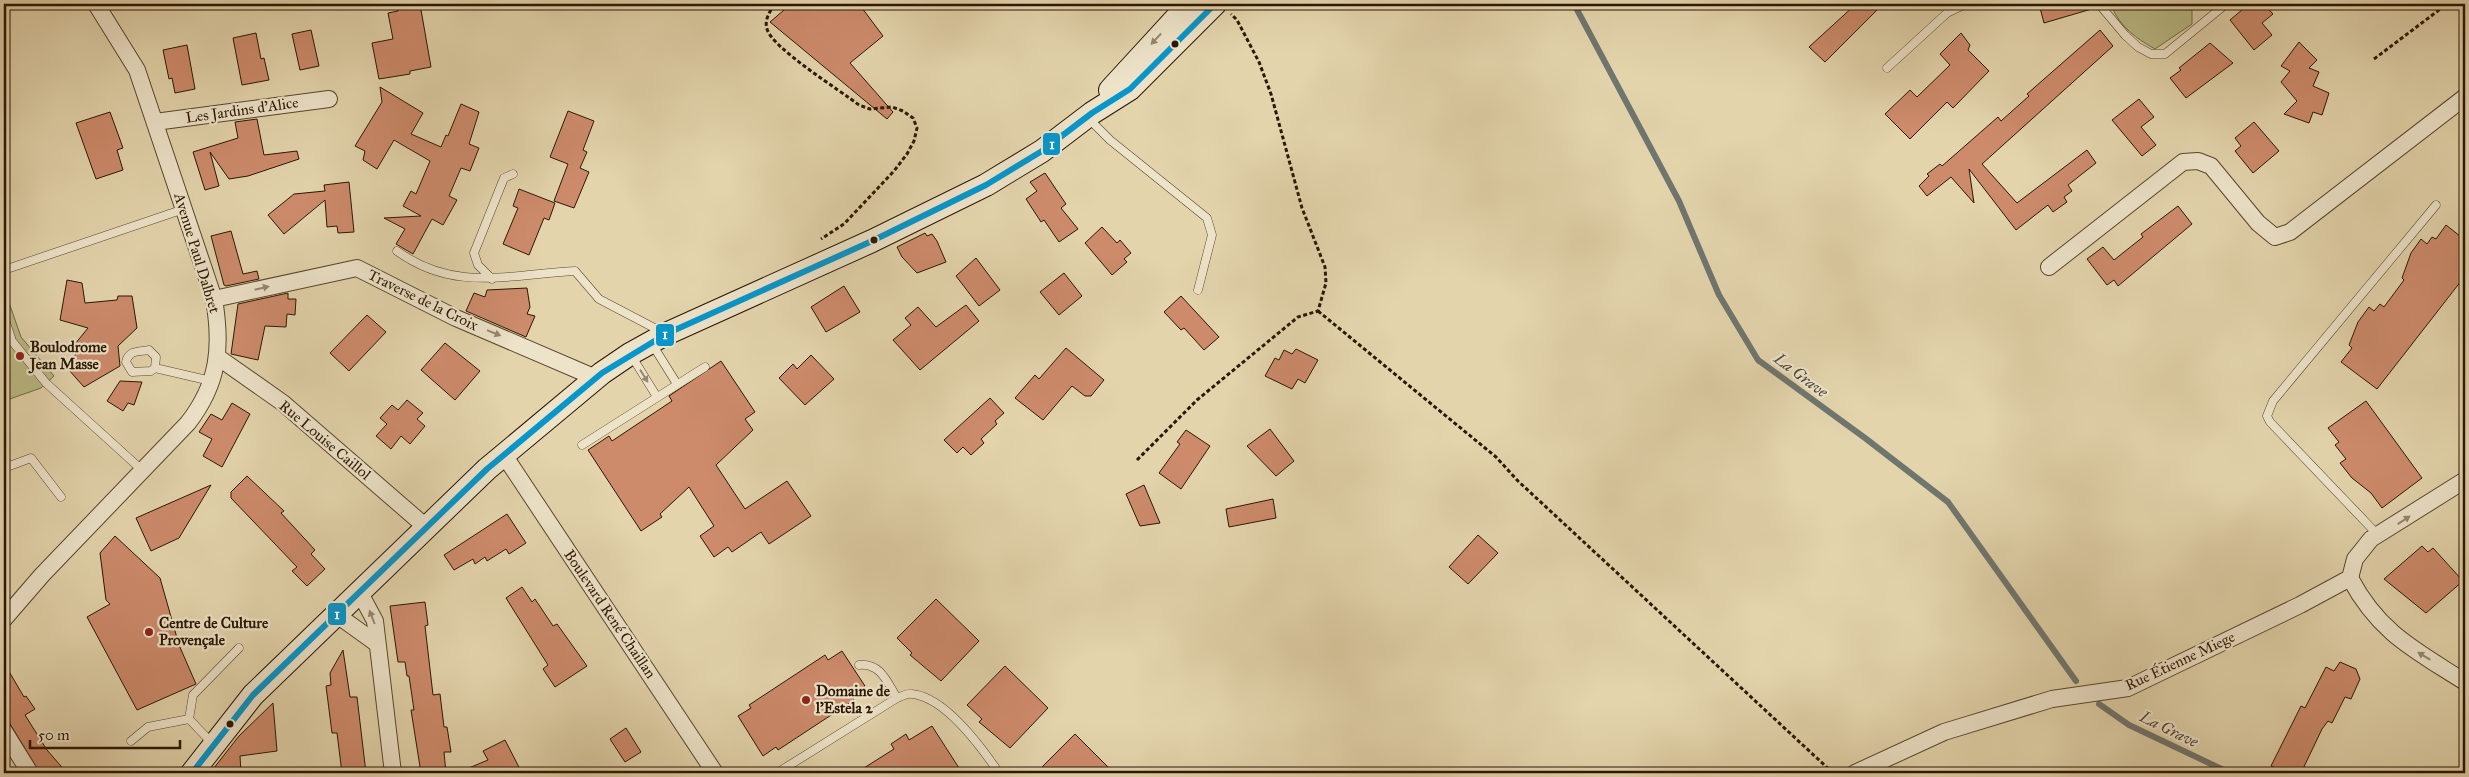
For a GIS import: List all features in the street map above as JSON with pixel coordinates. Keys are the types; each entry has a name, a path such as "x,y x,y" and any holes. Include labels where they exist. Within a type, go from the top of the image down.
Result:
{"street":[{"name":"Avenue Paul Dalbret","path":"4,619 42,574 143,472 201,407 219,358 218,323 214,300 137,70 96,4"},
{"path":"1089,115 1119,78 1189,4"},
{"path":"204,763 253,694 360,593 426,527 504,455 596,378 630,354 659,338 872,241 986,185 1042,151 1089,115 1130,89 1220,6"},
{"path":"2049,267 2183,162 2198,161 2211,166 2258,223 2275,237 2290,232 2465,97"},
{"name":"Les Jardins d'Alice","path":"155,122 329,99"},
{"name":"Traverse de la Croix","path":"214,300 358,268 456,318 596,378"},
{"name":"Rue Louise Caillol","path":"219,358 283,403 426,527"},
{"name":"Boulevard René Chaillan","path":"504,455 715,773"},
{"path":"2465,480 2372,539 2356,559 2350,578 2361,599 2390,632 2406,645 2465,682"},
{"name":"Rue Étienne Miege","path":"1855,773 1944,732 2052,699 2128,688 2300,605 2350,578"},
{"path":"360,593 375,621 376,643 393,773"},
{"path":"336,616 376,643"},
{"path":"4,730 30,773"}],"lane":[{"path":"1887,68 1947,12 1966,4"},
{"path":"2098,4 2138,47 2151,54 2165,54 2226,4"},
{"path":"1089,115 1110,140 1207,218 1212,235 1198,290"},
{"path":"492,279 478,265 474,253 504,178 513,174"},
{"path":"2378,535 2270,422 2267,416 2273,401 2436,205"},
{"path":"4,270 184,209"},
{"path":"397,251 416,265 465,278 492,279 575,272 599,299 659,338 677,384"},
{"path":"4,317 12,341 46,383 143,472"},
{"path":"630,354 657,397"},
{"path":"582,445 705,367"},
{"path":"155,368 211,381"},
{"path":"4,468 31,458 61,497"},
{"path":"204,763 189,719 193,695 240,648"},
{"path":"859,665 869,664 878,668 898,698"},
{"path":"777,773 898,698 911,693 940,704 989,758 999,773"},
{"path":"131,741 148,727 189,719"}],"path":[{"path":"774,4 767,17 766,28 777,45 860,105 870,109 892,107 903,111 913,118 917,128 907,154 894,171 844,224 814,243"},
{"path":"2374,59 2447,4"},
{"path":"1220,6 1237,20 1259,62 1271,94 1302,208 1325,266 1326,283 1318,311"},
{"path":"1137,460 1198,400 1298,317 1318,311"},
{"path":"1318,311 1496,457 1518,480 1833,773"}],"green space":[{"path":"2115,4 2197,4 2192,7 2192,24 2155,49 2136,37 2124,26 2112,7"},
{"name":"Boulodrome Jean Masse","path":"4,288 21,337 54,376 41,388 4,401"}],"building":[{"path":"396,4 420,4 431,67 410,71 410,74 379,79 372,43 393,39 388,13 398,11"},
{"path":"791,4 859,4 883,36 850,63 893,112 887,119 770,22"},
{"path":"1856,4 1883,4 1825,62 1809,47"},
{"path":"2039,4 2094,4 2095,8 2044,23"},
{"path":"2249,4 2264,4 2273,14 2262,23 2272,35 2254,50 2230,20"},
{"path":"311,30 319,66 300,70 292,34"},
{"path":"2100,30 2113,46 1982,164 2017,203 2087,150 2096,163 2068,185 2072,191 2064,197 2067,202 2053,212 2048,205 2016,230 1969,169 1974,203 1951,177 1927,196 1919,186 1929,176 1927,174 1940,164 1942,166 1998,117 2001,121 2029,96 2027,94"},
{"path":"256,33 261,59 264,58 269,80 242,85 233,38"},
{"path":"1961,33 1970,45 1968,50 1989,71 1953,108 1947,102 1910,139 1885,114 1910,90 1917,97 1950,65 1940,54"},
{"path":"2299,42 2317,60 2309,68 2319,72 2313,86 2329,93 2322,115 2313,112 2309,123 2284,114 2297,101 2281,82 2290,71 2281,66"},
{"path":"2210,43 2233,63 2186,98 2170,78 2181,70 2179,68"},
{"path":"187,45 195,89 175,93 172,78 169,79 163,50"},
{"path":"380,87 423,113 411,134 441,147 446,135 448,136 461,104 479,112 469,144 479,148 470,171 461,168 449,196 457,200 443,225 432,219 413,254 396,244 405,229 384,218 421,216 403,206 411,191 416,194 430,161 394,140 377,169 363,160 365,151 355,146 382,102"},
{"path":"2139,99 2154,117 2141,127 2156,145 2142,156 2112,120"},
{"path":"568,111 594,121 583,150 587,152 580,168 589,172 574,208 554,201 568,164 550,157"},
{"path":"110,112 123,148 117,150 123,170 96,179 76,123"},
{"path":"257,119 264,155 297,151 299,159 248,176 229,179 210,152 219,186 205,190 193,152 238,138 235,122"},
{"path":"2254,122 2279,151 2253,173 2235,151 2241,146 2235,138"},
{"path":"1045,173 1066,204 1061,208 1078,229 1059,242 1044,220 1041,222 1026,199 1037,191 1030,182"},
{"path":"349,182 354,232 338,233 337,226 327,227 325,200 284,234 268,215 294,194 325,191 324,185"},
{"path":"519,189 555,203 549,220 544,218 529,255 503,244 518,208 513,206"},
{"path":"2178,206 2192,224 2118,286 2114,280 2107,285 2087,259 2103,247 2114,260 2143,237 2141,234"},
{"path":"2446,225 2465,240 2465,276 2377,389 2341,362 2352,348 2349,345 2358,322 2369,307 2374,311 2380,304 2384,307 2404,280 2402,278 2411,253 2421,239 2427,244 2432,237 2436,239"},
{"path":"1102,227 1117,243 1120,240 1131,253 1124,259 1127,262 1112,275 1085,243"},
{"path":"231,231 243,274 257,271 259,279 224,285 211,236"},
{"path":"925,233 927,236 932,234 946,262 917,273 902,257 897,247"},
{"path":"976,258 1000,290 979,306 956,276"},
{"path":"1064,273 1082,296 1059,315 1040,292"},
{"path":"67,280 82,283 85,303 117,300 118,296 132,296 137,328 118,346 120,366 84,387 68,369 75,363 75,344 88,328 60,320"},
{"path":"844,286 860,312 826,332 811,307"},
{"path":"527,288 530,307 527,314 535,316 526,337 466,311 474,293 485,297 487,290"},
{"path":"288,293 288,299 296,299 295,315 287,314 286,327 265,326 258,360 231,354 238,304"},
{"path":"1181,296 1219,337 1204,350 1184,328 1181,330 1164,312"},
{"path":"966,305 979,321 920,370 893,340 911,325 905,318 918,307 936,327"},
{"path":"367,315 386,332 349,371 330,353"},
{"path":"445,343 480,371 455,400 421,370"},
{"path":"1066,348 1104,380 1091,396 1085,396 1072,386 1043,420 1015,398 1035,375 1039,379"},
{"path":"1296,349 1318,360 1305,383 1298,379 1292,389 1265,376 1275,358 1279,360 1284,350 1292,354"},
{"path":"811,355 834,379 805,405 779,378 793,364 797,369"},
{"path":"721,361 755,412 745,419 753,430 716,465 745,509 787,481 811,516 769,544 761,532 732,552 728,547 714,557 700,536 714,526 689,487 660,514 662,517 641,531 588,450 609,436 612,441 672,401 669,396"},
{"path":"120,381 142,382 134,405 128,403 123,411 107,401"},
{"path":"990,398 1004,413 995,421 997,424 981,439 984,443 971,455 963,447 957,453 944,440"},
{"path":"407,400 423,413 417,419 425,426 410,444 401,436 391,449 376,436 387,424 380,418 392,405 398,410"},
{"path":"2366,401 2422,478 2382,508 2371,493 2352,478 2340,463 2346,459 2335,445 2339,442 2328,428"},
{"path":"232,403 250,414 222,467 203,456 212,439 199,432 211,414 222,420"},
{"path":"1270,429 1294,461 1276,476 1247,446"},
{"path":"1186,430 1210,446 1181,489 1159,473 1180,444 1177,442"},
{"path":"247,476 284,511 281,513 315,550 311,554 325,569 307,586 292,571 297,567 231,498 231,492"},
{"path":"211,485 179,538 151,551 136,518"},
{"path":"1144,485 1160,523 1140,526 1126,494"},
{"path":"1273,499 1276,518 1229,527 1226,509"},
{"path":"507,514 526,543 509,554 506,549 487,561 485,557 475,564 473,559 454,570 444,555"},
{"path":"1478,535 1498,553 1468,584 1449,567"},
{"name":"Centre de Culture Provençale","path":"115,536 160,578 179,645 196,684 137,710 87,617 110,604 106,600 100,553"},
{"path":"2422,546 2428,552 2433,548 2463,581 2426,613 2384,579"},
{"path":"522,587 532,602 535,599 553,626 557,624 587,666 555,687 543,669 548,665 506,598"},
{"path":"936,599 979,641 941,681 910,655 912,653 897,638"},
{"path":"425,602 428,625 425,626 433,695 440,694 444,727 447,727 451,752 444,752 446,773 421,773 411,710 414,710 409,676 407,676 405,662 398,662 390,606"},
{"path":"343,650 350,697 357,697 366,773 342,773 337,733 332,733 326,686 331,685 330,673"},
{"name":"Domaine de l'Estela 2","path":"842,651 865,686 851,695 854,700 778,750 776,747 763,756 738,716 751,708 749,705 825,655 828,660"},
{"path":"2340,662 2356,669 2360,679 2351,699 2345,697 2332,723 2328,721 2322,729 2301,773 2286,773 2271,766 2301,706 2305,708 2326,667 2334,671"},
{"path":"4,663 24,697 26,696 35,709 25,715 47,750 67,773 40,773 4,714"},
{"path":"1005,666 1048,708 1010,748 979,722 982,719 967,705"},
{"path":"273,703 277,751 240,756 241,773 210,773 239,736"},
{"path":"932,726 959,768 949,773 856,773 894,749 891,744 906,734 909,740"},
{"path":"626,728 641,752 625,762 610,739"},
{"path":"1075,734 1114,773 1036,773"},
{"path":"505,740 522,773 457,773 488,760 483,751"}],"waterway":[{"name":"La Grave","path":"1574,4 1679,201 1719,295 1758,360 1865,438 1948,502 2076,681"},
{"name":"La Grave","path":"2099,704 2129,725 2230,773"}],"transit line":[{"name":"1","path":"192,773 253,695 487,469 602,373 666,334 872,241 986,185 1042,151 1092,113 1130,89 1215,4"}],"place":[{"name":"Boulodrome Jean Masse","path":"20,356"},
{"name":"Centre de Culture Provençale","path":"149,632"},
{"name":"Domaine de l'Estela 2","path":"806,700"}]}
